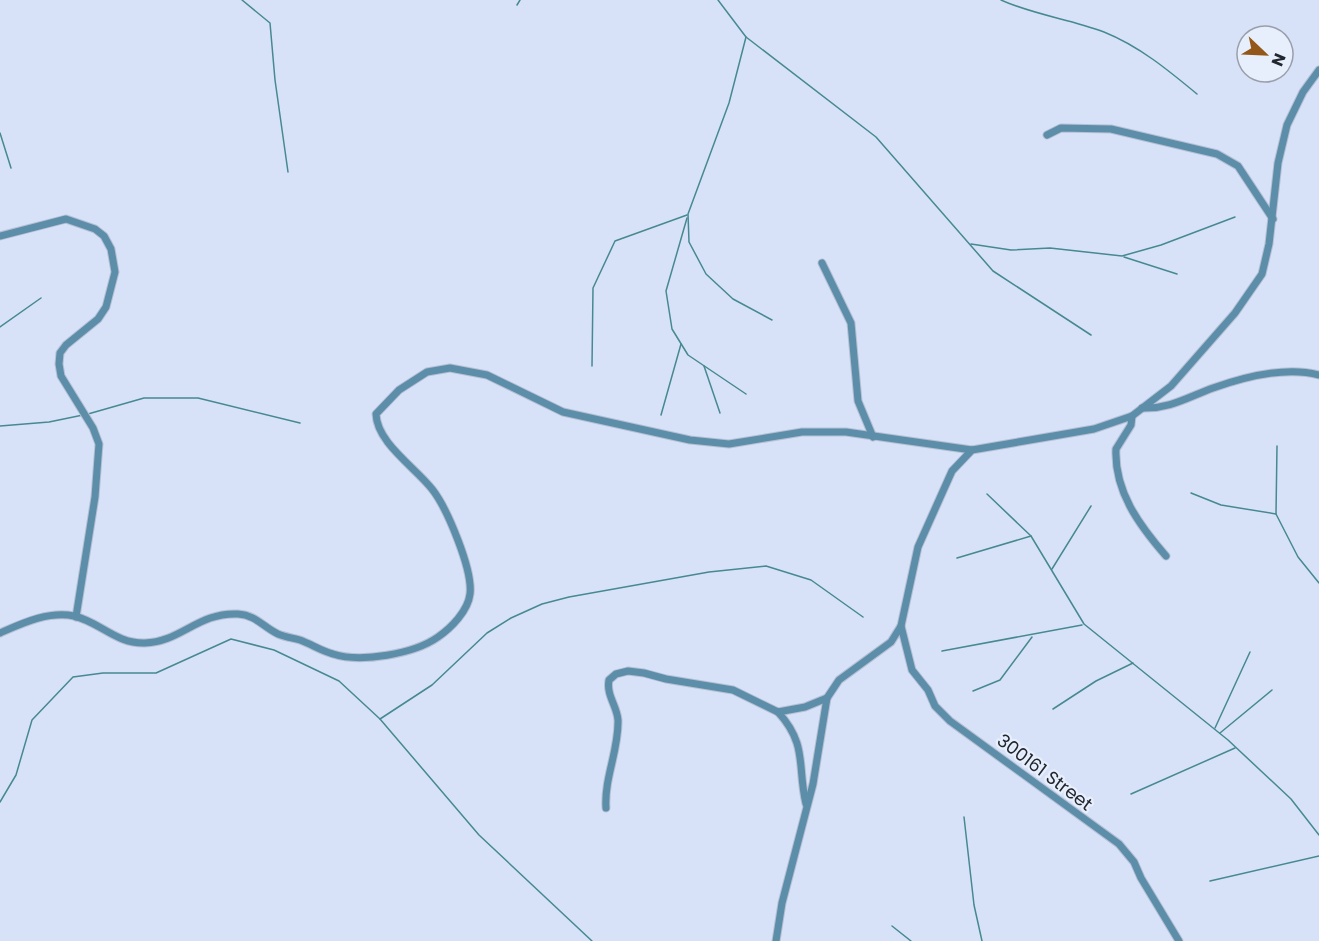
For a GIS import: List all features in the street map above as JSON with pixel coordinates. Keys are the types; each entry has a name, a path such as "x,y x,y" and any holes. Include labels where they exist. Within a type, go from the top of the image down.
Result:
{"street":[{"path":"0,633 47,616 76,616 123,641 146,643 168,639 215,615 251,616 280,635 301,640 344,657 402,652 435,639 448,630 467,604 470,585 443,506 433,490 385,437 376,424 376,414 381,406 399,390 427,372 438,368 487,375 563,412 680,438 729,444 802,432 846,432 972,450 1094,429 1132,416 1171,386 1248,296 1262,274 1273,219 1278,163 1287,125 1303,92 1319,70"},
{"path":"1047,135 1061,128 1111,129 1217,154 1238,166 1273,219"},
{"path":"0,236 66,219 94,229 104,236 111,249 115,272 106,307 98,319 66,345 60,353 61,376 93,428 99,444 84,578 76,616"},
{"path":"822,263 851,323 858,401 873,437"},
{"path":"1142,408 1173,405 1242,379 1296,371 1319,375"},
{"path":"1132,416 1131,425 1116,449 1121,488 1139,522 1166,556"},
{"path":"776,941 807,807 827,698 839,680 883,648 901,626 918,547 925,528 952,471 972,450"},
{"name":"300161 Street","path":"901,626 912,670 928,690 935,706 950,721 1119,844 1134,862 1141,878 1179,941"},
{"path":"606,808 605,792 618,718 607,689 609,680 616,674 628,671 733,690 778,712 790,727 800,748 807,807"},
{"path":"778,712 805,707 827,698"}],"waterway":[{"path":"242,0 270,23 275,80 288,172"},
{"path":"517,5 520,0"},
{"path":"718,0 746,37 876,137 993,271 1091,335"},
{"path":"1001,0 1117,38 1153,59 1197,94"},
{"path":"746,37 729,103 688,214 689,242 706,274 733,299 772,320"},
{"path":"0,133 11,168"},
{"path":"592,366 593,288 615,241 687,215"},
{"path":"971,244 1011,250 1050,248 1122,256 1161,245 1235,217"},
{"path":"687,218 666,291 672,329 688,355 746,394"},
{"path":"1124,257 1177,274"},
{"path":"0,327 41,298"},
{"path":"661,415 681,344"},
{"path":"704,366 720,413"},
{"path":"88,414 144,398 198,398 300,423"},
{"path":"0,426 49,422 83,415"},
{"path":"1277,446 1276,514 1298,557 1319,583"},
{"path":"1191,493 1221,505 1276,514"},
{"path":"987,494 1031,536 1084,624 1228,740 1291,799 1319,835"},
{"path":"1052,569 1091,506"},
{"path":"957,558 1031,536"},
{"path":"380,719 432,685 487,633 511,618 542,604 569,597 709,572 766,566 811,580 863,617"},
{"path":"942,651 1082,625"},
{"path":"973,691 1000,680 1032,637"},
{"path":"0,802 16,775 32,720 73,677 103,673 156,673 231,639 274,650 339,681 380,719 479,835 592,941"},
{"path":"1215,728 1250,652"},
{"path":"1053,709 1096,681 1133,663"},
{"path":"1220,733 1272,690"},
{"path":"1131,794 1235,748"},
{"path":"964,817 974,905 982,941"},
{"path":"1210,881 1319,856"},
{"path":"892,926 911,941"}]}
